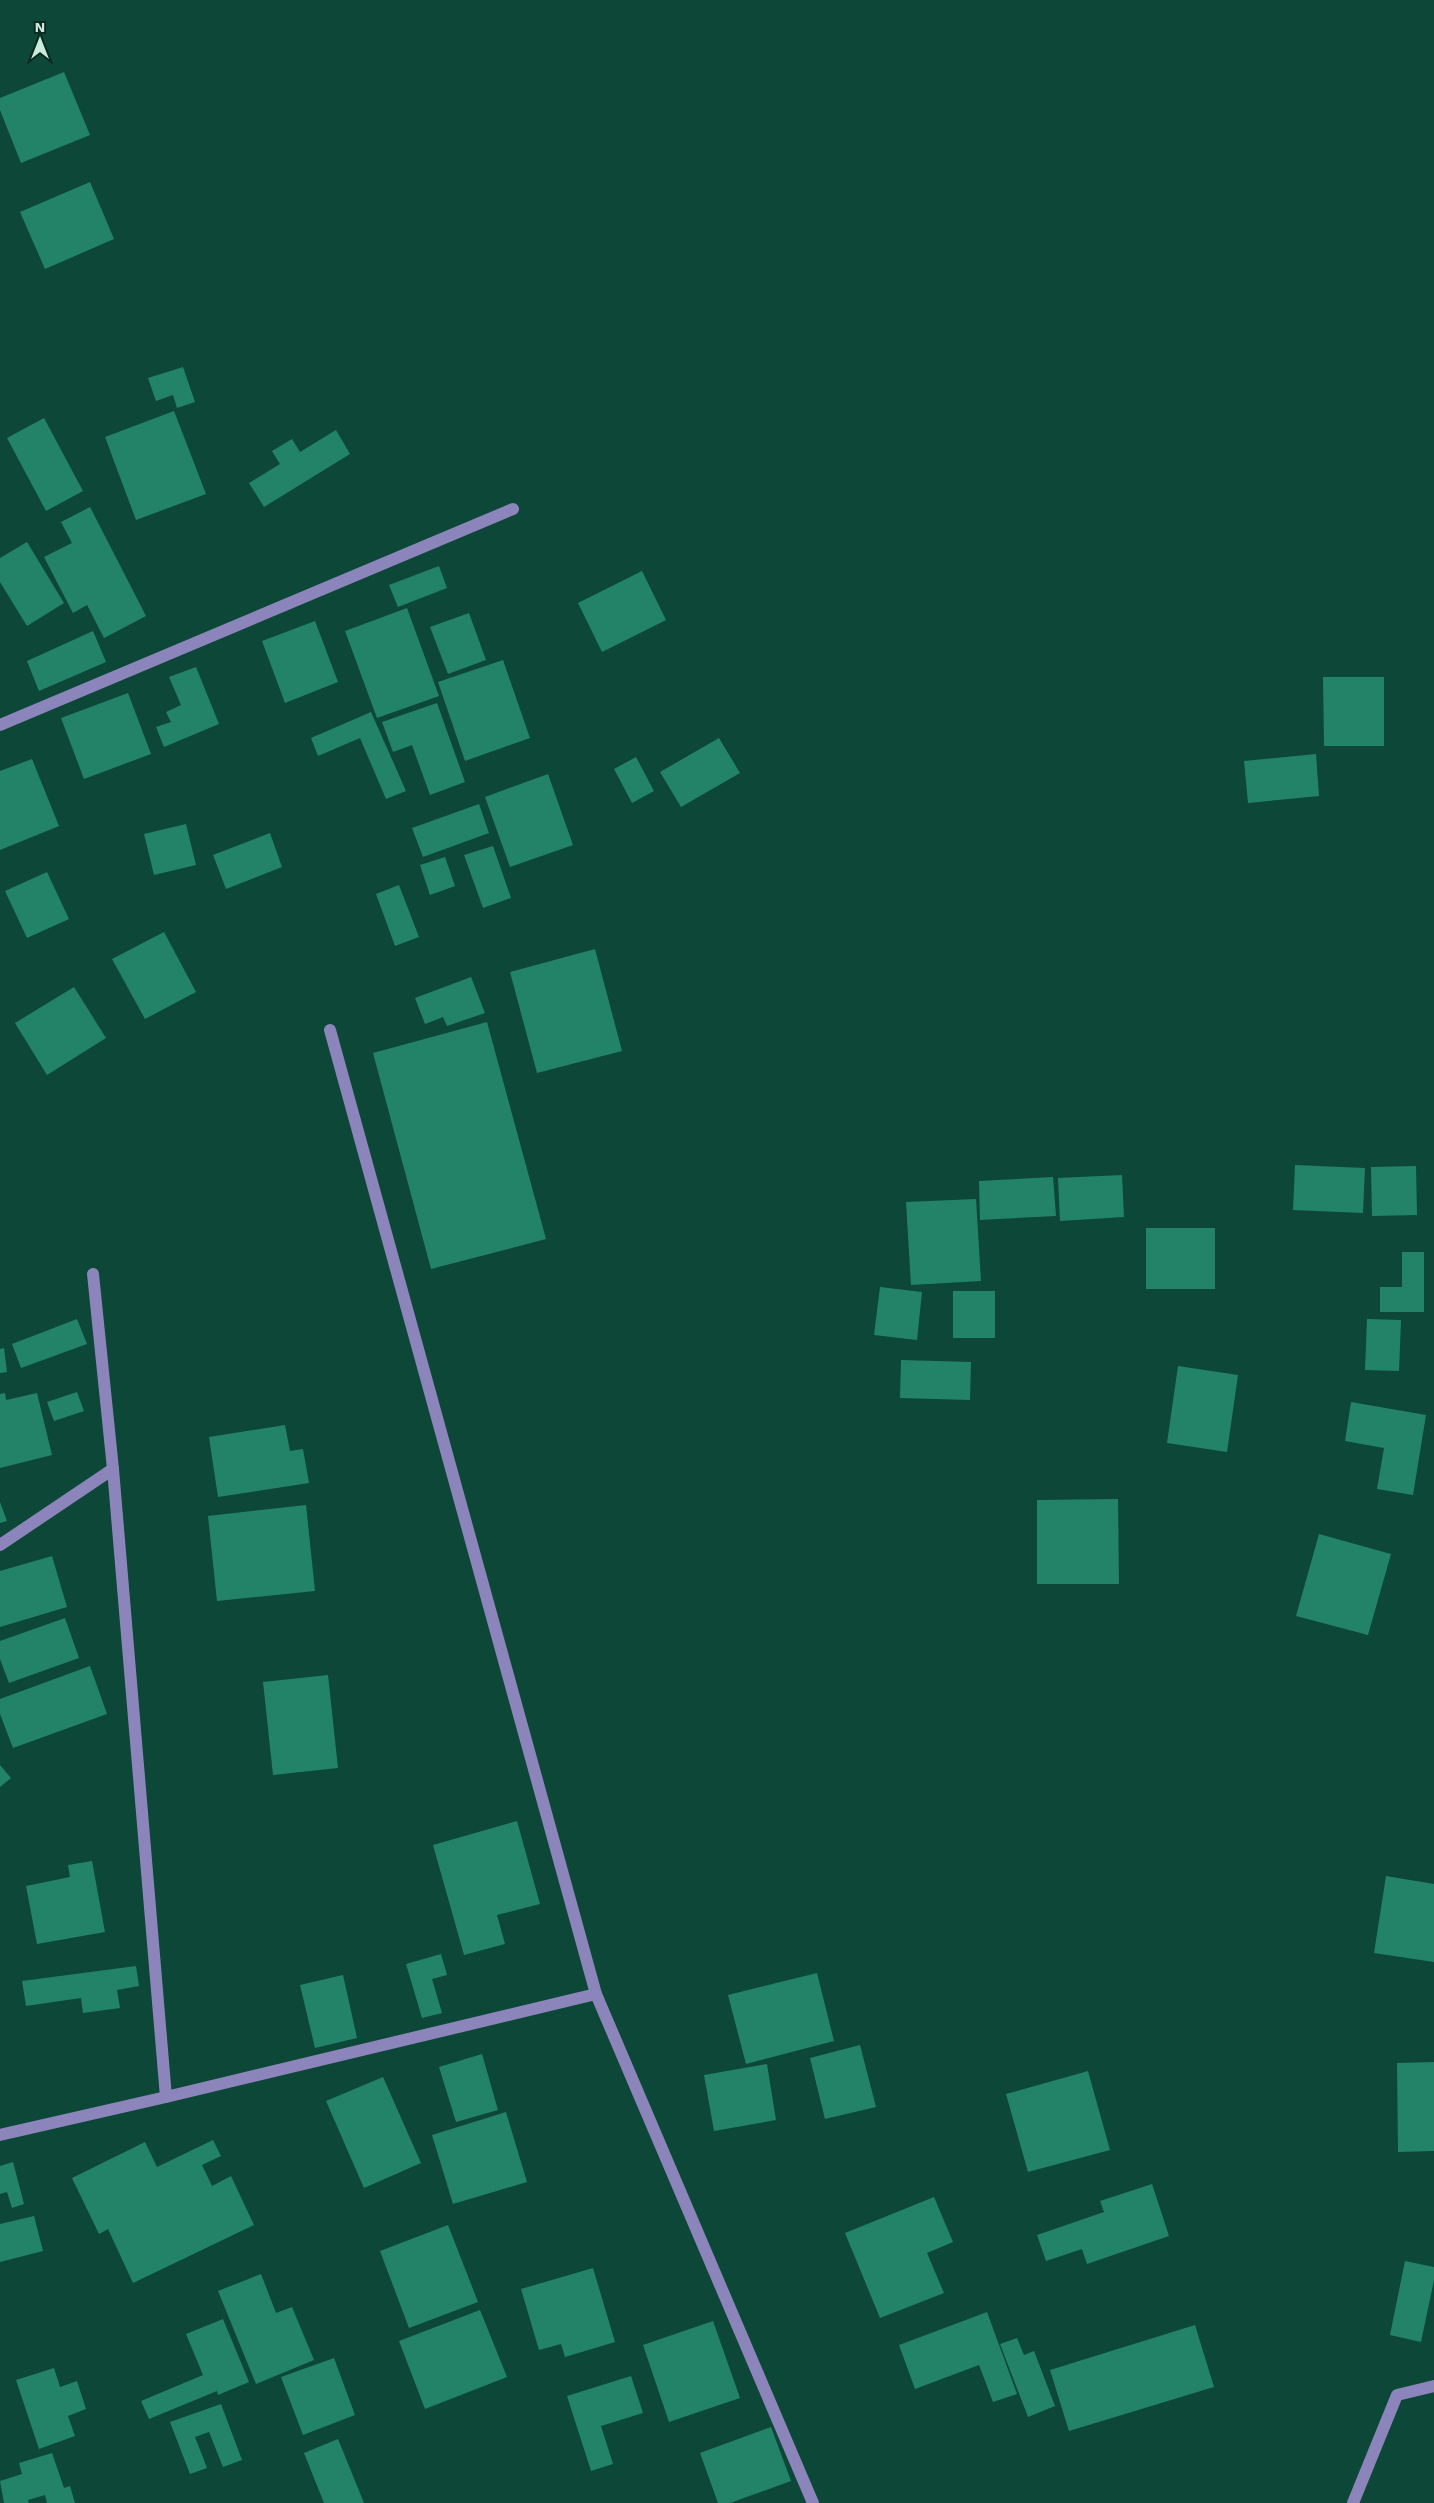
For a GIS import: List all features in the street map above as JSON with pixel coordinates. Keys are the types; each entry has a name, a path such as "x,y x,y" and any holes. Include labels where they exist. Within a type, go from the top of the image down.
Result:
{"street":[{"path":"0,725 513,510"},
{"path":"330,1030 596,1994 813,2503"},
{"path":"94,1274 113,1469 166,2098"},
{"path":"0,1545 113,1469"},
{"path":"0,2135 166,2098 596,1994"},
{"path":"1353,2503 1396,2395 1434,2386"}],"building":[{"path":"64,72 90,135 21,163 0,110 0,98"},
{"path":"90,182 114,239 45,269 20,212"},
{"path":"183,367 195,402 177,408 173,395 156,401 148,378"},
{"path":"174,411 206,494 136,520 105,437"},
{"path":"44,418 83,491 46,511 7,438"},
{"path":"336,430 350,454 264,507 249,483 280,464 272,451 292,439 300,452"},
{"path":"90,507 146,616 104,638 87,605 73,613 44,557 72,543 61,522"},
{"path":"27,542 64,603 27,626 0,582 0,558"},
{"path":"439,566 447,588 398,607 389,585"},
{"path":"642,571 666,620 602,652 578,603"},
{"path":"407,608 439,696 377,718 345,631"},
{"path":"469,613 486,660 448,674 430,627"},
{"path":"315,621 338,682 285,703 262,641"},
{"path":"93,631 106,662 39,691 27,661"},
{"path":"503,660 530,738 465,761 438,682"},
{"path":"196,667 219,724 164,747 156,727 171,722 166,712 181,705 169,677"},
{"path":"1323,677 1384,677 1384,746 1324,746"},
{"path":"128,693 151,754 84,779 61,718"},
{"path":"437,703 465,782 430,795 412,745 393,752 382,722"},
{"path":"371,712 406,791 386,799 360,738 318,756 311,738"},
{"path":"719,738 740,773 681,807 660,772"},
{"path":"1316,754 1319,796 1248,803 1244,761"},
{"path":"636,757 654,791 632,803 614,769"},
{"path":"32,759 59,826 0,850 0,771"},
{"path":"548,774 573,845 510,867 485,797"},
{"path":"479,804 489,833 423,857 412,828"},
{"path":"186,824 196,865 154,875 144,834"},
{"path":"270,833 282,867 226,889 213,855"},
{"path":"493,846 511,898 483,908 464,855"},
{"path":"445,857 455,886 430,895 420,865"},
{"path":"47,872 69,919 27,938 5,891"},
{"path":"399,885 419,937 395,946 376,894"},
{"path":"164,932 196,992 145,1019 112,959"},
{"path":"595,949 622,1051 537,1073 510,972"},
{"path":"471,977 485,1013 447,1026 443,1017 425,1024 415,998"},
{"path":"74,987 106,1038 47,1075 15,1023"},
{"path":"487,1022 546,1239 431,1269 373,1053"},
{"path":"1295,1165 1365,1168 1363,1213 1293,1210"},
{"path":"1416,1166 1417,1215 1372,1216 1371,1167"},
{"path":"1122,1175 1124,1217 1060,1221 1058,1178"},
{"path":"1053,1177 1056,1216 980,1220 979,1181"},
{"path":"976,1199 981,1281 911,1285 906,1202"},
{"path":"1146,1228 1215,1228 1215,1289 1146,1289"},
{"path":"1402,1252 1424,1252 1424,1312 1380,1312 1380,1287 1402,1287"},
{"path":"880,1287 922,1292 917,1340 874,1335"},
{"path":"953,1291 995,1291 995,1338 953,1338"},
{"path":"77,1319 87,1344 21,1368 12,1344"},
{"path":"1367,1319 1401,1320 1399,1371 1365,1370"},
{"path":"4,1348 7,1372 0,1373 0,1349"},
{"path":"901,1360 971,1362 970,1400 900,1398"},
{"path":"1178,1366 1238,1375 1227,1452 1167,1443"},
{"path":"77,1392 84,1411 54,1421 47,1402"},
{"path":"5,1393 6,1400 37,1393 52,1455 0,1468 0,1394"},
{"path":"1351,1402 1426,1415 1413,1495 1377,1489 1384,1448 1345,1441"},
{"path":"285,1425 290,1451 303,1449 309,1483 218,1497 209,1437"},
{"path":"1118,1499 1119,1584 1037,1584 1037,1500"},
{"path":"0,1502 7,1521 0,1523"},
{"path":"306,1505 315,1591 217,1601 208,1516"},
{"path":"1319,1534 1391,1554 1368,1635 1296,1616"},
{"path":"52,1556 67,1607 0,1627 0,1571"},
{"path":"65,1618 79,1658 9,1683 0,1659 0,1641"},
{"path":"90,1666 107,1714 13,1748 0,1714 0,1699"},
{"path":"328,1675 338,1768 273,1775 263,1682"},
{"path":"0,1765 11,1778 0,1787"},
{"path":"517,1821 540,1904 497,1915 505,1944 464,1955 433,1845"},
{"path":"92,1861 105,1932 37,1944 26,1886 70,1877 68,1865"},
{"path":"1386,1876 1434,1884 1434,1962 1374,1953"},
{"path":"441,1954 447,1975 432,1979 442,2013 422,2018 406,1964"},
{"path":"136,1966 139,1986 117,1990 120,2008 83,2013 81,1998 26,2006 22,1981"},
{"path":"817,1973 834,2041 746,2064 728,1995"},
{"path":"343,1975 357,2038 315,2048 300,1985"},
{"path":"860,2045 876,2107 825,2119 810,2058"},
{"path":"482,2054 498,2110 456,2122 439,2067"},
{"path":"1434,2062 1434,2151 1398,2152 1397,2063"},
{"path":"767,2064 776,2120 714,2131 704,2075"},
{"path":"1088,2071 1110,2150 1028,2172 1006,2094"},
{"path":"383,2077 421,2163 364,2188 326,2101"},
{"path":"506,2112 527,2182 453,2204 432,2135"},
{"path":"213,2140 221,2156 202,2165 212,2186 231,2176 254,2225 133,2283 108,2229 99,2234 72,2178 145,2142 157,2167"},
{"path":"13,2162 24,2204 12,2208 7,2192 0,2194 0,2166"},
{"path":"1152,2184 1169,2236 1087,2264 1082,2249 1046,2261 1037,2235 1104,2212 1100,2201"},
{"path":"934,2197 953,2242 927,2253 944,2293 880,2318 845,2233"},
{"path":"34,2216 43,2251 0,2262 0,2224"},
{"path":"448,2225 478,2302 409,2328 380,2251"},
{"path":"1405,2261 1434,2267 1434,2280 1421,2342 1390,2335"},
{"path":"593,2268 615,2342 565,2357 561,2344 539,2350 521,2289"},
{"path":"261,2274 276,2313 292,2307 314,2360 256,2384 218,2291"},
{"path":"480,2310 507,2377 425,2409 399,2341"},
{"path":"987,2312 1017,2394 993,2402 979,2365 915,2389 899,2345"},
{"path":"223,2319 249,2382 218,2395 217,2391 149,2419 141,2401 203,2375 186,2334"},
{"path":"713,2321 740,2398 669,2422 643,2345"},
{"path":"1195,2325 1214,2387 1069,2431 1050,2370"},
{"path":"1017,2338 1024,2355 1034,2351 1055,2406 1028,2417 1000,2344"},
{"path":"334,2358 355,2415 303,2435 281,2377"},
{"path":"54,2368 60,2387 77,2381 86,2409 68,2416 75,2436 39,2449 16,2380"},
{"path":"631,2376 643,2413 601,2426 613,2464 591,2471 567,2396"},
{"path":"221,2404 242,2460 223,2467 209,2432 195,2437 207,2468 190,2474 170,2422"},
{"path":"771,2427 791,2481 730,2503 718,2503 700,2453"},
{"path":"338,2439 364,2503 324,2503 304,2453"},
{"path":"52,2453 64,2488 70,2486 75,2503 47,2503 45,2495 28,2500 29,2503 4,2503 0,2481 22,2474 19,2463"}]}
